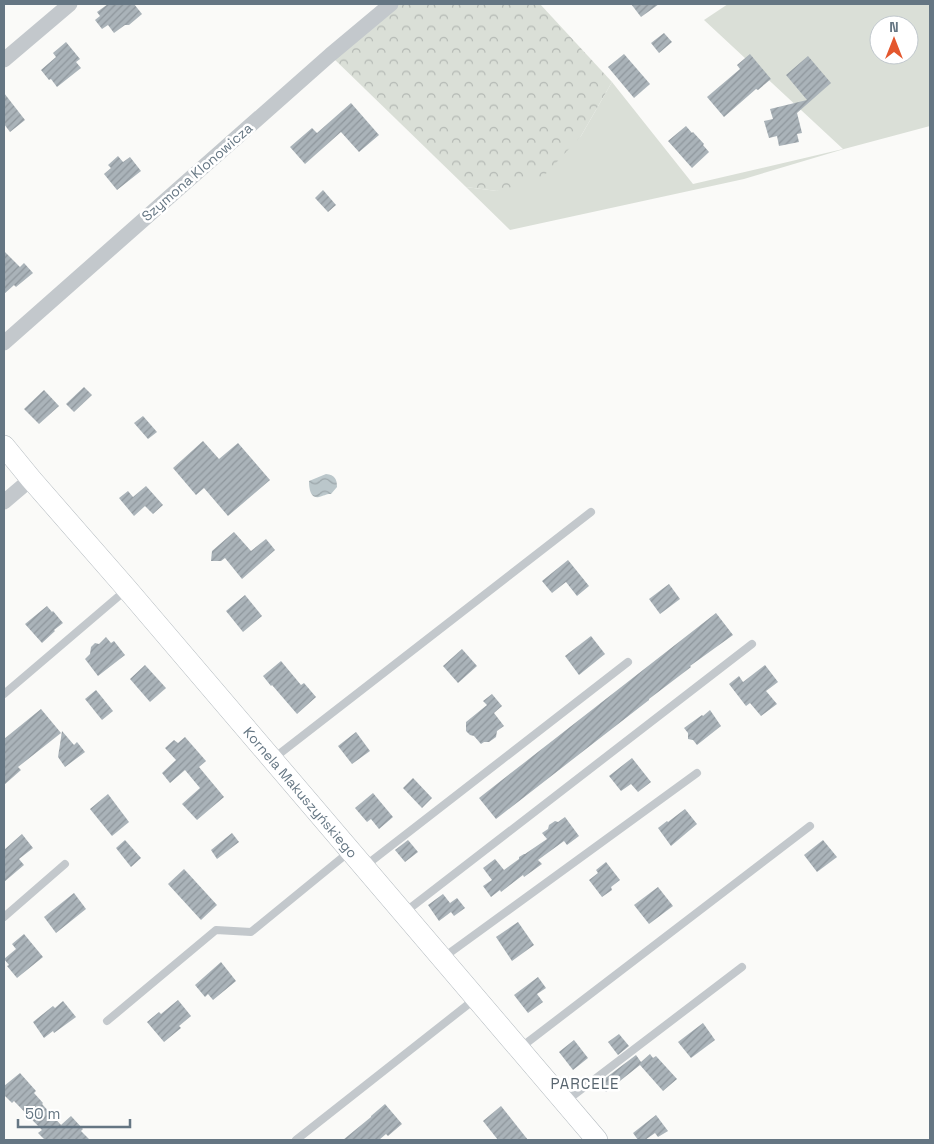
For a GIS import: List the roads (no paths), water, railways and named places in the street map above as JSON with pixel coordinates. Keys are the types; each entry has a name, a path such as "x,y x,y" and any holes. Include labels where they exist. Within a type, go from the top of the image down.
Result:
{"street":[{"path":"4,60 70,4"},
{"name":"Szymona Klonowicza","path":"4,343 323,61 391,4"},
{"name":"Kornela Makuszyńskiego","path":"4,446 597,1140"},
{"path":"4,502 31,479"}],"lane":[{"path":"272,759 591,512"},
{"path":"4,694 127,589"},
{"path":"404,914 752,644"},
{"path":"364,867 628,662"},
{"path":"442,958 697,773"},
{"path":"520,1048 810,826"},
{"path":"107,1021 216,930 251,932 350,851"},
{"path":"4,917 65,864"},
{"path":"565,1102 742,967"},
{"path":"296,1140 476,998"}],"water":[{"path":"326,474 332,475 335,478 337,487 331,494 316,497 311,492 309,481"}],"district":[{"name":"PARCELE","path":"585,1083"}]}
